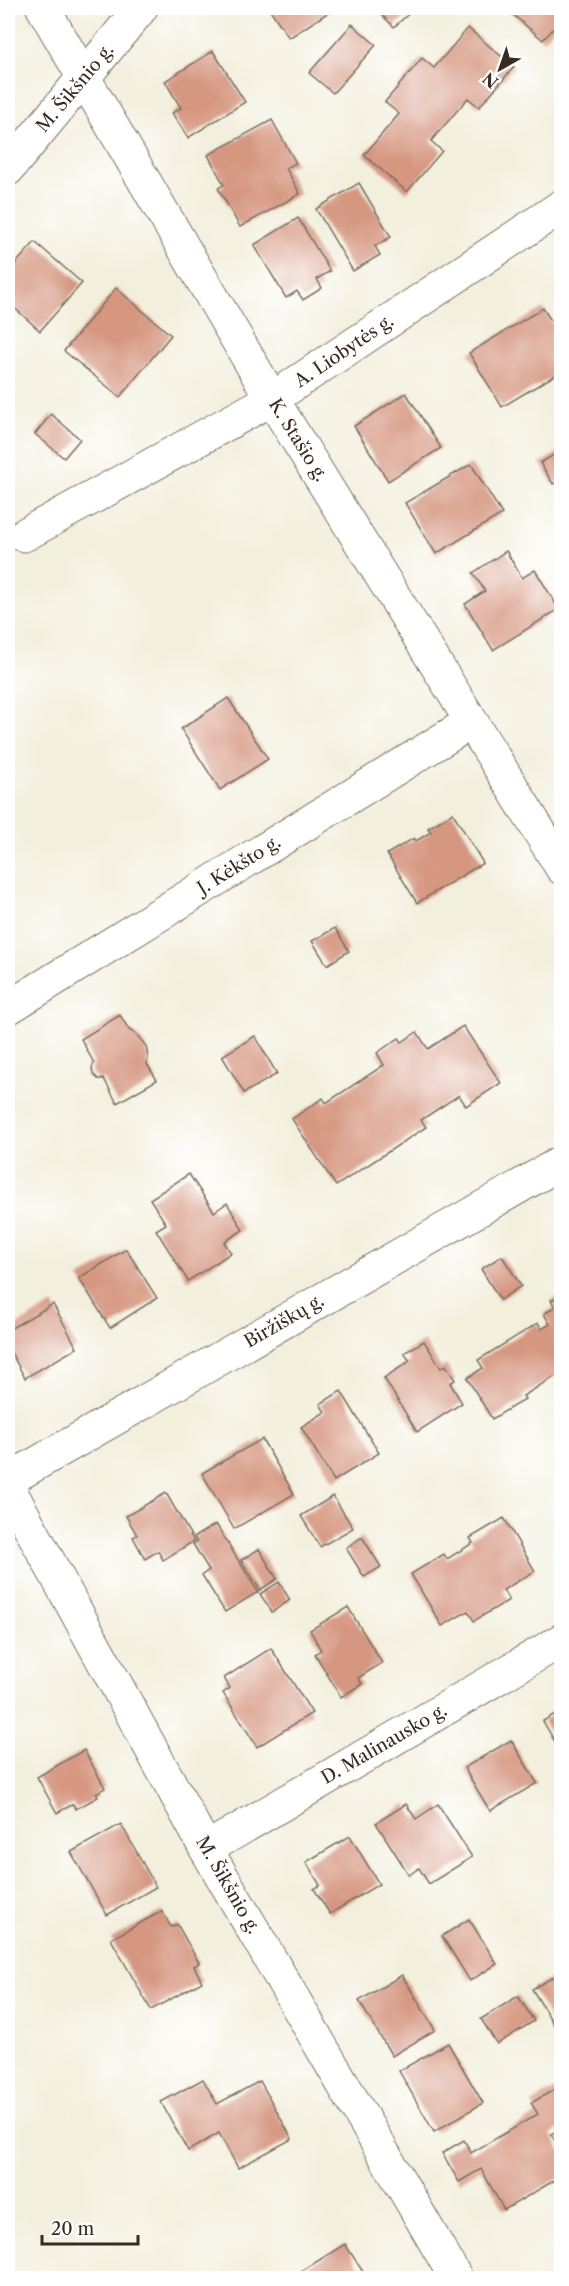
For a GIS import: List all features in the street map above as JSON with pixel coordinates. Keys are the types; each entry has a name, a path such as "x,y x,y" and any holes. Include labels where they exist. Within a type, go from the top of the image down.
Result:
{"street":[{"name":"K. Stašio g.","path":"43,8 272,399 561,868"},
{"name":"M. Šikšnio g.","path":"8,169 141,8"},
{"name":"A. Liobytės g.","path":"24,535 272,399 561,206"},
{"name":"J. Kėkšto g.","path":"8,1008 471,722"},
{"name":"Biržiškų g.","path":"8,1480 561,1162"},
{"name":"M. Šikšnio g.","path":"8,1487 206,1849 456,2278"},
{"name":"D. Malinausko g.","path":"206,1849 561,1640"}],"building":[{"path":"269,8 326,8 329,12 289,38"},
{"path":"375,8 415,8 394,27"},
{"path":"505,8 562,8 562,19 543,40"},
{"path":"352,24 376,45 333,93 309,73"},
{"path":"468,28 514,67 479,107 468,98 431,141 442,151 407,192 364,155 399,114 385,102 422,58 434,68"},
{"path":"213,51 245,102 188,138 172,113 181,108 165,81"},
{"path":"272,120 296,163 286,168 300,194 240,227 218,188 224,185 208,155"},
{"path":"359,183 391,237 375,246 380,255 353,271 316,209"},
{"path":"298,218 330,271 317,279 322,288 303,300 297,291 286,298 254,245"},
{"path":"35,242 82,283 40,331 8,302 8,272"},
{"path":"116,288 171,335 120,397 64,351"},
{"path":"543,308 562,338 562,371 502,407 469,353"},
{"path":"406,393 441,448 388,481 354,426"},
{"path":"51,414 80,439 64,458 35,434"},
{"path":"562,450 562,479 553,484 540,463"},
{"path":"471,464 502,514 436,554 405,503"},
{"path":"506,551 522,578 535,570 559,609 493,650 465,604 485,591 473,573"},
{"path":"228,698 268,759 220,790 181,729"},
{"path":"453,813 483,863 417,903 387,854 414,838 416,841 431,832 428,828"},
{"path":"335,928 349,951 327,965 312,941"},
{"path":"120,1015 129,1030 136,1034 146,1046 147,1064 157,1080 117,1103 104,1079 98,1079 93,1074 94,1063 81,1039"},
{"path":"463,1026 501,1083 466,1106 459,1095 421,1120 426,1127 336,1186 292,1119 323,1098 326,1103 384,1065 377,1053 399,1038 402,1042 417,1032 428,1049"},
{"path":"255,1036 277,1074 244,1093 222,1056"},
{"path":"189,1174 214,1212 227,1203 243,1230 224,1242 231,1253 188,1281 156,1230 166,1224 150,1199"},
{"path":"126,1249 157,1298 110,1328 79,1278"},
{"path":"502,1256 521,1286 500,1300 481,1269"},
{"path":"562,1294 562,1372 523,1396 525,1399 492,1419 467,1378 483,1368 478,1360 538,1323 542,1329 550,1324 544,1314 555,1307 551,1300"},
{"path":"53,1304 77,1348 25,1378 8,1347 8,1330"},
{"path":"424,1341 441,1368 446,1365 455,1380 450,1383 462,1403 417,1432 384,1378 410,1361 404,1353"},
{"path":"341,1391 379,1453 334,1481 301,1427 325,1412 320,1404"},
{"path":"262,1439 294,1494 234,1529 202,1473"},
{"path":"166,1493 194,1541 163,1560 158,1551 145,1559 133,1537 137,1535 126,1516"},
{"path":"333,1496 353,1528 320,1547 301,1516"},
{"path":"504,1518 535,1571 503,1590 509,1600 474,1621 468,1611 442,1626 411,1574 444,1554 447,1559 473,1543 470,1538"},
{"path":"216,1524 258,1592 225,1612 202,1575 209,1570 193,1544 197,1542 194,1537"},
{"path":"362,1537 381,1567 364,1577 346,1548"},
{"path":"259,1549 277,1579 260,1590 241,1560"},
{"path":"279,1582 290,1600 272,1612 260,1594"},
{"path":"348,1607 382,1663 358,1678 362,1684 341,1697 315,1654 321,1650 310,1630"},
{"path":"271,1648 312,1713 257,1747 223,1693 230,1688 224,1678"},
{"path":"562,1710 562,1754 543,1721"},
{"path":"511,1740 537,1783 490,1811 464,1768"},
{"path":"84,1750 105,1788 96,1793 98,1797 76,1809 73,1804 57,1813 37,1777"},
{"path":"406,1804 416,1819 438,1804 472,1857 429,1884 419,1868 409,1875 376,1823"},
{"path":"121,1824 156,1887 107,1915 71,1852"},
{"path":"350,1836 379,1884 330,1914 314,1889 320,1885 306,1862"},
{"path":"162,1911 171,1927 177,1924 199,1963 194,1966 202,1982 151,2010 111,1939"},
{"path":"469,1919 497,1964 470,1981 442,1936"},
{"path":"562,1972 562,2028 557,2030 532,1989"},
{"path":"402,1975 435,2030 392,2056 359,2001"},
{"path":"518,1996 534,2021 497,2044 481,2019"},
{"path":"448,2043 483,2103 434,2132 399,2071"},
{"path":"203,2079 217,2104 260,2081 292,2139 238,2168 219,2133 188,2151 161,2102"},
{"path":"562,2085 562,2128 551,2134 562,2152 562,2176 504,2210 481,2169 459,2182 442,2153 464,2140 471,2153 538,2114 531,2103"},
{"path":"345,2244 367,2278 290,2278"}]}
